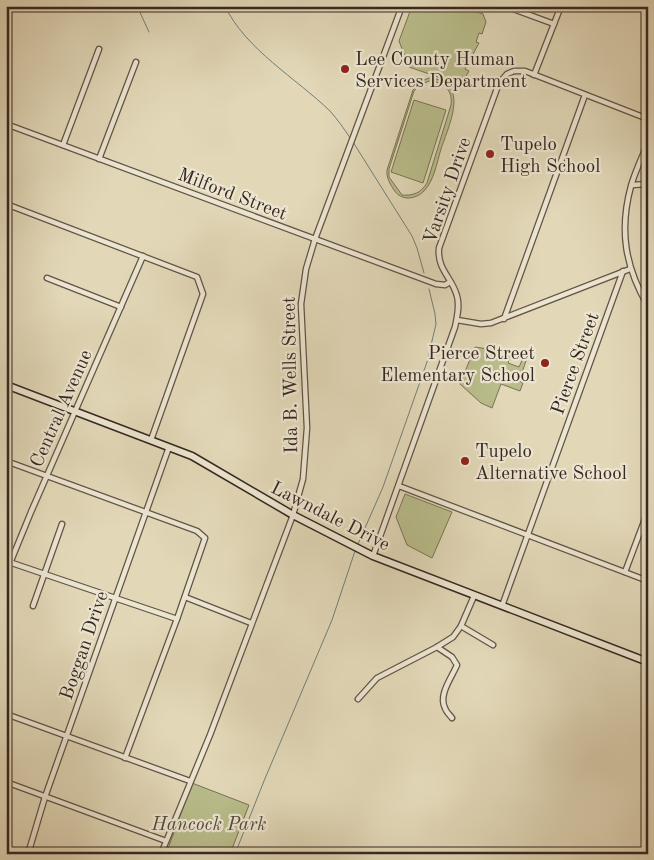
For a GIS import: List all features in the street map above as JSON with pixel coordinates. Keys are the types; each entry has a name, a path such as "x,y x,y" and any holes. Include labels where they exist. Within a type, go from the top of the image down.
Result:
{"street":[{"name":"Ida B. Wells Street","path":"161,854 210,735 293,515 303,479 308,428 301,304 306,269 315,239 402,6"},
{"path":"505,6 554,24"},
{"path":"534,75 561,6"},
{"path":"63,145 99,50"},
{"path":"99,159 136,62"},
{"name":"Varsity Drive","path":"372,556 450,345 457,320 458,297 442,268 440,248 499,83 507,74 520,70 648,119"},
{"path":"504,319 585,96"},
{"name":"Milford Street","path":"6,124 436,284 445,285 450,282"},
{"path":"648,143 626,207 625,238 630,269 637,288 648,306"},
{"path":"632,185 648,184"},
{"path":"6,204 197,276 203,294 151,440"},
{"name":"Central Avenue","path":"6,573 8,562 48,476 143,256"},
{"path":"457,320 481,324 491,323 630,269"},
{"name":"Pierce Street","path":"502,606 623,271"},
{"path":"47,278 121,307"},
{"name":"Lawndale Drive","path":"6,385 192,456 293,515 372,556 648,662"},
{"name":"Boggan Drive","path":"28,854 45,797 169,447"},
{"path":"6,461 197,530 205,538 177,620 125,758"},
{"path":"399,486 648,581"},
{"path":"624,572 648,511"},
{"path":"34,606 62,524"},
{"path":"8,562 177,620"},
{"path":"358,699 378,678 453,637 461,626 474,596"},
{"path":"185,597 252,623"},
{"path":"461,626 493,645"},
{"path":"437,647 452,658 457,665 444,694 443,702 444,708 452,718"},
{"path":"6,714 190,780"},
{"path":"6,782 166,841"}],"green space":[{"path":"412,6 459,6 459,8 469,12 471,10 483,14 486,22 482,34 479,33 476,42 479,43 465,69 469,71 461,85 409,67 399,41"},
{"path":"429,78 442,81 450,87 454,106 430,182 424,191 417,196 404,198 394,190 388,178 387,170 413,90 419,82","holes":["429,81 443,85 449,91 451,105 427,183 416,193 402,195 389,177 389,169 414,91 420,85"]},
{"path":"414,100 446,110 423,183 391,172"},
{"path":"475,347 488,349 510,357 508,363 519,367 525,354 528,355 519,381 523,383 520,391 501,384 492,408 481,403 460,384"},
{"path":"405,494 452,512 432,558 407,545 396,517"},
{"name":"Hancock Park","path":"192,783 249,805 230,854 166,854"}],"waterway":[{"path":"137,6 149,32"},
{"path":"225,6 234,22 258,50 330,111 351,139"},
{"path":"353,142 412,236 424,273"},
{"path":"358,544 383,487 427,362 436,324 429,289"},
{"path":"235,854 332,620 355,551"}],"place":[{"name":"Lee County Human Services Department","path":"345,69"},
{"name":"Tupelo High School","path":"490,154"},
{"name":"Pierce Street Elementary School","path":"545,363"},
{"name":"Tupelo Alternative School","path":"465,461"}]}
